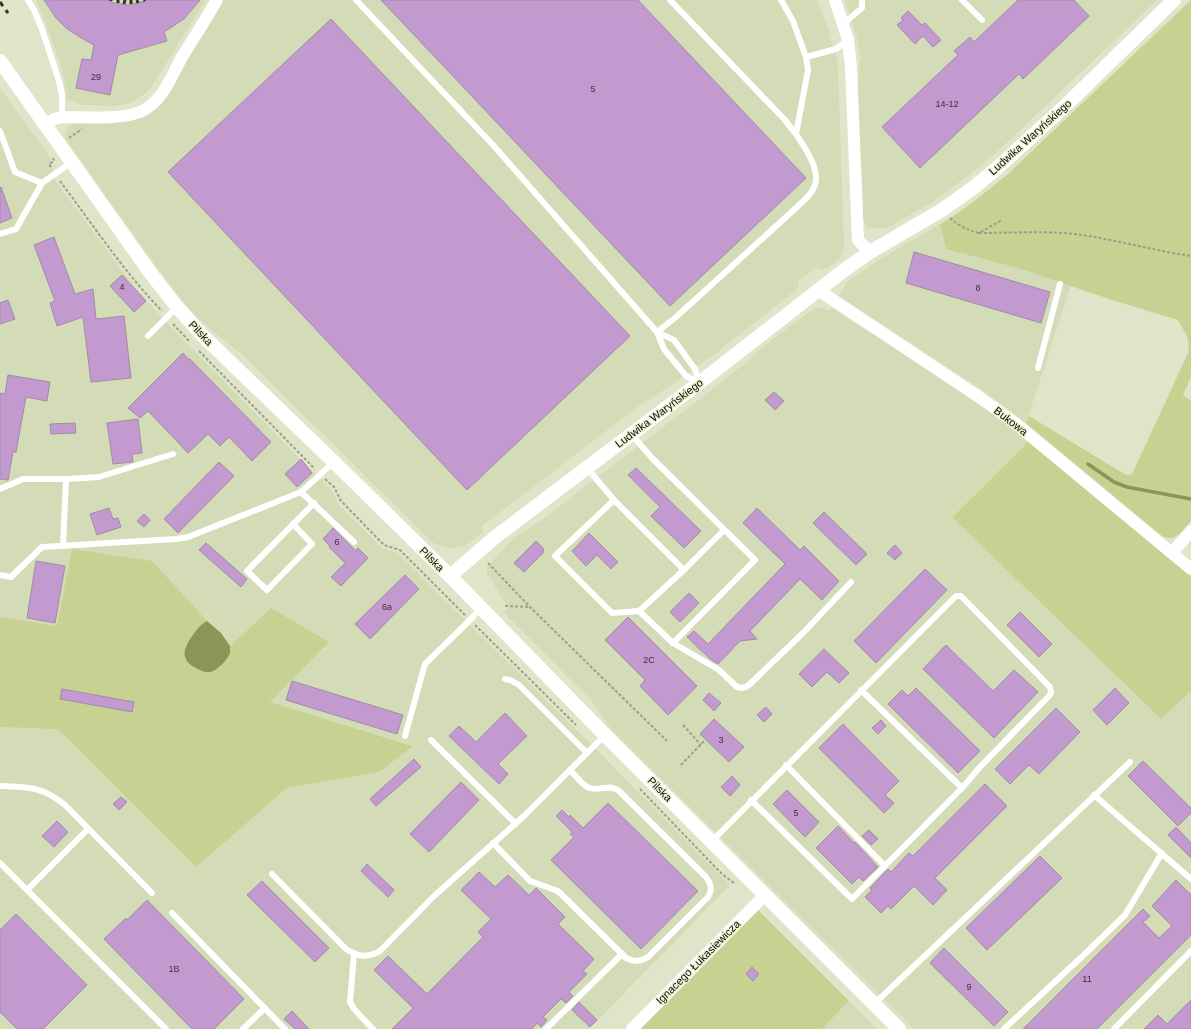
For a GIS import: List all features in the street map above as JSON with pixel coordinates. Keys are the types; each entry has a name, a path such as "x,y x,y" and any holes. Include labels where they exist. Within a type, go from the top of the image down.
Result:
{"street":[{"path":"45,125 54,119 62,117 131,115 141,111 154,102 162,94 181,59 217,0"},
{"path":"835,0 848,40 852,83 858,240 870,252"},
{"name":"Ludwika Waryńskiego","path":"450,576 494,538 699,383 818,290 870,252 942,210 973,188 1024,144 1094,79 1174,0"},
{"name":"Pilska","path":"0,61 117,226 177,307 204,336 450,576 605,735 899,1029"},
{"name":"Bukowa","path":"818,290 953,379 1009,419 1191,569"},
{"path":"1172,554 1191,531"},
{"name":"Ignacego Łukasiewicza","path":"632,1029 765,895"}],"lane":[{"path":"28,0 42,29 59,81 62,95 62,117"},
{"path":"356,0 494,146 657,332 664,349 686,376 699,383"},
{"path":"657,332 676,317 796,208 811,192 816,181 815,170 800,138 785,120 670,0"},
{"path":"781,0 793,21 806,57 808,70 796,134"},
{"path":"843,24 862,8 862,0"},
{"path":"962,0 982,20"},
{"path":"806,57 836,49 848,40"},
{"path":"0,131 15,172 42,183"},
{"path":"0,234 16,229 42,183 72,162"},
{"path":"1038,368 1060,284"},
{"path":"148,336 177,307"},
{"path":"657,332 674,340 695,369 699,383"},
{"path":"631,434 653,459 755,560 673,643"},
{"path":"0,489 23,479 99,477 173,454"},
{"path":"0,576 11,577 42,547 176,539 188,536 301,492 334,462"},
{"path":"586,468 614,500 684,570"},
{"path":"64,546 66,479"},
{"path":"301,492 354,542"},
{"path":"614,500 555,556 612,613 639,611 684,570 724,530"},
{"path":"293,524 312,544 267,590 247,571 293,524 314,504"},
{"path":"639,611 673,643 719,670 737,687 741,688 746,687 804,632 851,582"},
{"path":"712,841 751,800 954,597 958,595 961,596 1048,683 1051,690 1049,696 962,788 852,899 751,800"},
{"path":"405,736 425,664 481,608"},
{"path":"505,679 519,685 587,753"},
{"path":"861,690 962,788"},
{"path":"272,874 346,949 354,954 363,956 372,955 380,951 434,896 516,824 605,735"},
{"path":"431,740 516,824"},
{"path":"874,1004 1130,762"},
{"path":"786,765 885,866"},
{"path":"494,843 530,881 558,891 626,958 631,961 638,961 648,957 708,897 712,888 710,882 618,790 611,787 589,788 570,770"},
{"path":"0,786 34,788 55,797 65,805 152,893"},
{"path":"1094,795 1191,879"},
{"path":"27,890 88,829"},
{"path":"1004,1029 1125,915 1162,853"},
{"path":"0,863 166,1029"},
{"path":"172,913 285,1029"},
{"path":"1114,1029 1191,951"},
{"path":"354,954 350,1002 354,1009 373,1029"},
{"path":"546,1029 622,954"},
{"path":"243,1029 265,1008"}],"path":[{"path":"59,145 83,128 85,117"},
{"path":"942,210 956,224 965,229 979,233 1029,232 1088,236 1157,251 1191,256"},
{"path":"979,233 1002,220"},
{"path":"488,562 530,607 667,741"},
{"path":"505,606 530,607"},
{"path":"481,632 579,728"},
{"path":"683,725 701,745"},
{"path":"681,765 705,740"},
{"path":"638,787 722,874 734,883"}],"shaded area":[{"path":"36,0 206,0 152,86 146,93 131,103 115,106 83,105 67,100 59,60"},
{"path":"222,0 817,0 837,57 844,244 843,252 840,258 828,268 823,270 816,268 799,281 798,287 795,291 716,353 667,388 640,405 481,527 484,532 469,543 462,547 455,548 448,548 435,544 238,351 196,316 159,270 66,139 65,135 68,127 75,123 132,120 188,56"},
{"path":"845,0 1157,0 998,151 972,173 931,203 891,226 887,228 868,228 863,219 859,146 858,83 860,57 857,38"},
{"path":"1191,0 1191,377 1183,395 1191,401 1191,521 1182,532 1175,537 1167,538 1162,536 1026,423 1029,416 1126,475 1130,475 1133,472 1189,351 1187,336 1178,320 1112,300 1021,269 946,249 940,224 967,206 1009,173"},
{"path":"0,88 50,157 55,180 120,268 167,323 331,489 338,504 382,548 398,553 593,746 730,885 589,1029 0,1029 0,727 58,728 196,867 287,788 379,772 412,745 269,702 329,643 271,608 230,646 221,633 207,621 57,627 0,617"},
{"path":"940,224 946,249 1021,269 1071,285 1026,423 984,391 839,296 848,281 882,258"},
{"path":"815,308 823,308 829,311 831,308 950,383 1029,441 952,516 1161,719 1191,691 1191,1029 914,1029 611,729 591,700 504,613 508,608 487,573 487,567 514,537 539,522 718,385 774,338"},
{"path":"1029,441 1191,576 1191,691 1161,719 952,517"},
{"path":"72,549 152,561 207,621 198,628 188,643 185,660 230,653 230,646 271,608 329,642 270,702 413,746 379,772 287,788 196,867 58,729 0,727 0,617 57,626"},
{"path":"207,621 221,633 230,646 230,653 219,667 213,671 206,672 189,663 185,657 185,649 195,631"},
{"path":"758,910 849,1001 822,1029 640,1029"},
{"path":"849,1001 877,1029 822,1029"}],"building":[{"path":"44,0 107,0 114,3 128,5 147,0 200,0 184,19 164,32 167,41 118,55 110,95 76,88 82,59 91,60 94,45 66,28 56,18"},
{"path":"381,0 638,0 806,178 670,306"},
{"path":"1018,0 1074,0 1089,16 1023,79 1019,74 920,168 882,127 958,55 954,51 970,37 974,42"},
{"path":"908,11 922,25 925,23 941,40 933,47 923,36 915,44 897,25 903,20 901,18"},
{"path":"331,19 630,336 467,490 168,172"},
{"path":"1,187 12,218 0,223 0,188"},
{"path":"54,237 75,294 93,289 96,319 124,316 131,378 91,382 83,317 57,326 50,303 55,301 34,245"},
{"path":"914,252 1050,292 1041,323 906,283"},
{"path":"122,275 146,301 134,312 110,286"},
{"path":"8,300 15,319 0,324 0,303"},
{"path":"183,353 271,442 252,461 229,437 220,446 208,434 188,453 148,411 140,418 128,408"},
{"path":"8,375 50,382 47,401 26,397 16,452 13,452 8,480 0,479 0,393 5,394"},
{"path":"774,392 784,401 775,410 765,400"},
{"path":"138,419 142,453 132,454 133,462 113,464 107,423"},
{"path":"75,423 76,433 51,434 50,424"},
{"path":"301,459 312,473 297,487 285,474"},
{"path":"219,462 234,476 178,533 164,519"},
{"path":"636,468 701,531 684,548 651,516 660,507 628,475"},
{"path":"109,508 113,519 118,518 121,527 97,535 90,514"},
{"path":"757,508 800,550 804,546 839,581 822,600 800,579 750,631 757,639 740,641 718,664 710,659 687,637 694,631 708,644 785,564 743,523"},
{"path":"824,512 867,554 856,565 813,523"},
{"path":"144,514 150,520 144,527 137,521"},
{"path":"333,528 356,551 358,548 368,558 341,586 331,577 345,563 323,539"},
{"path":"589,533 618,562 611,569 597,555 586,566 572,551"},
{"path":"536,541 544,549 543,553 524,572 514,563"},
{"path":"206,543 247,579 241,587 199,550"},
{"path":"895,545 902,553 895,560 887,553"},
{"path":"36,561 65,566 55,623 27,618"},
{"path":"925,569 947,590 876,663 854,641"},
{"path":"405,575 419,589 370,639 355,624"},
{"path":"689,593 699,603 680,622 670,612"},
{"path":"1020,612 1052,644 1039,657 1007,625"},
{"path":"628,617 697,686 668,715 640,686 645,680 605,640"},
{"path":"946,645 993,691 1014,670 1038,692 994,738 923,669"},
{"path":"824,649 849,673 839,683 827,672 812,687 799,674"},
{"path":"292,681 403,715 397,734 286,700"},
{"path":"916,688 980,751 958,773 888,704 902,690 908,696"},
{"path":"1115,688 1129,703 1107,725 1093,710"},
{"path":"62,689 134,702 132,712 60,699"},
{"path":"709,693 721,703 714,711 703,700"},
{"path":"766,707 772,714 764,722 757,715"},
{"path":"1056,708 1080,732 1039,774 1029,765 1010,784 995,769"},
{"path":"505,713 527,736 498,764 508,774 499,784 449,736 459,726 476,742"},
{"path":"714,719 744,747 729,762 700,734"},
{"path":"881,720 886,726 878,734 872,728"},
{"path":"843,724 899,781 885,795 894,803 884,813 819,748"},
{"path":"414,759 421,767 376,806 370,799"},
{"path":"1143,761 1191,808 1191,813 1178,826 1128,776"},
{"path":"732,776 740,785 730,796 721,787"},
{"path":"461,782 479,800 429,852 410,834"},
{"path":"985,784 1007,806 935,878 947,890 933,905 914,886 891,909 888,906 881,913 865,897 872,890 870,888 888,869 891,872 909,853 913,856"},
{"path":"787,790 819,822 805,837 773,804"},
{"path":"121,797 127,802 119,810 113,804"},
{"path":"608,803 698,891 641,949 551,860 574,837 570,834 572,832 556,816 562,810 569,817 570,815 583,828"},
{"path":"57,821 68,832 54,847 42,836"},
{"path":"838,826 878,867 863,881 859,877 852,884 816,848"},
{"path":"1176,827 1191,843 1191,858 1168,835"},
{"path":"869,830 878,839 871,845 862,836"},
{"path":"1040,856 1062,878 987,950 966,928"},
{"path":"367,864 394,890 388,897 361,871"},
{"path":"479,872 495,887 508,875 529,895 536,888 565,917 558,924 594,959 583,971 587,974 569,992 573,996 566,1003 561,999 543,1017 547,1020 541,1027 537,1023 532,1029 392,1029 413,1008 374,970 388,956 427,994 483,937 478,932 491,919 461,890"},
{"path":"1176,880 1191,895 1191,935 1097,1029 1023,1029 1143,909 1150,916 1143,922 1159,938 1172,926 1152,906"},
{"path":"262,881 329,948 315,962 247,895"},
{"path":"147,900 244,999 214,1029 192,1029 104,939 126,918 127,920"},
{"path":"16,914 87,985 43,1029 17,1029 0,1012 0,930"},
{"path":"944,948 1008,1012 994,1026 930,963"},
{"path":"752,967 759,974 753,981 746,974"},
{"path":"1191,1000 1191,1029 1144,1029 1158,1015 1167,1024"},
{"path":"579,1002 597,1020 590,1027 572,1010"},
{"path":"292,1011 309,1029 295,1029 284,1019"}],"waterway":[{"path":"1088,464 1114,482 1127,487 1191,499"}],"railway":[{"path":"124,4 125,0"},
{"path":"0,2 8,13"}]}
